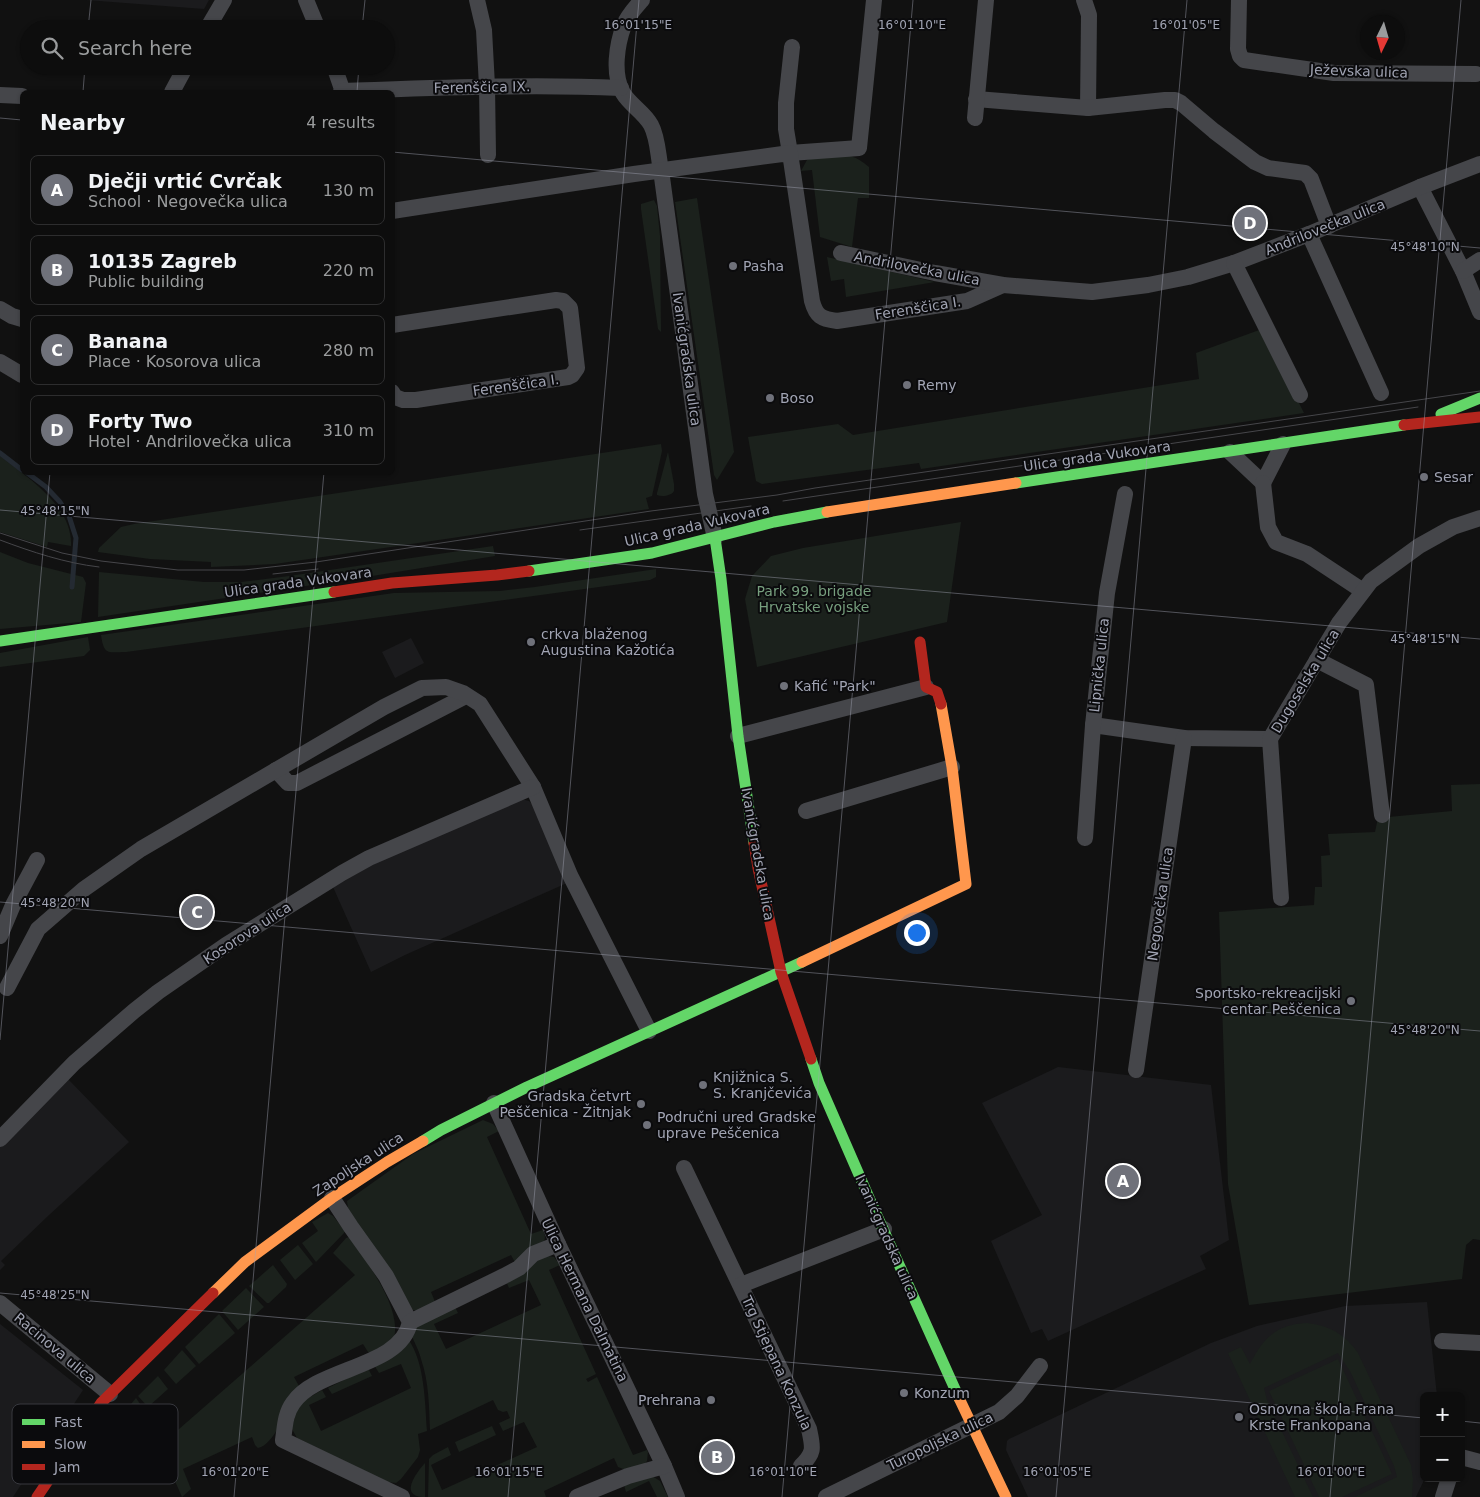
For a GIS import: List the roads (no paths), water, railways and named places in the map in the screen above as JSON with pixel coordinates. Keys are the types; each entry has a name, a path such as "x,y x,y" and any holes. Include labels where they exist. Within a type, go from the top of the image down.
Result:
{"street":[{"path":"213,20 224,0"},
{"path":"306,0 314,20"},
{"path":"477,0 484,30 488,155"},
{"name":"Ivanićgradska ulica","path":"642,0 629,16 622,34 617,68 624,95 647,119 652,127 661,170 704,484 721,579 738,736 758,868 781,972 819,1083 972,1426 1006,1497"},
{"path":"395,211 661,170 790,153 859,148 874,0"},
{"path":"975,118 986,0"},
{"path":"1084,0 1089,15 1088,108"},
{"name":"Ježevska ulica","path":"1240,0 1238,49 1240,56 1244,60 1334,73 1476,74"},
{"name":"Ferenščica I.","path":"792,47 786,103 786,129 812,302 814,310 819,316 826,320 837,321 967,302 1003,285"},
{"path":"173,90 181,75"},
{"path":"337,75 341,90"},
{"name":"Ferenščica IX.","path":"390,90 487,86 621,88"},
{"path":"0,95 20,96"},
{"path":"976,99 1088,108 1175,100 1256,162 1268,168 1305,173 1311,179 1328,226"},
{"name":"Andrilovečka ulica","path":"841,253 1003,285 1092,292 1148,285 1188,277 1234,263 1480,164"},
{"path":"1420,187 1462,271 1480,312"},
{"path":"1310,234 1381,393"},
{"path":"1462,271 1480,260"},
{"path":"1234,263 1300,395"},
{"name":"Ferenščica I.","path":"395,325 556,300 563,301 570,308 577,368 568,377 416,400 403,400 395,397"},
{"path":"0,309 20,318"},
{"path":"0,362 20,374"},
{"name":"Ulica grada Vukovara","path":"1399,426 1442,413 1480,398"},
{"name":"Ulica grada Vukovara","path":"0,641 392,583 496,575 652,553 774,522 856,507 1399,426 1480,417"},
{"path":"1283,444 1263,483 1268,527 1276,542 1307,554 1363,591"},
{"path":"1230,452 1263,483"},
{"name":"Lipnička ulica","path":"1085,838 1093,725 1107,593 1126,494"},
{"name":"Dugoselska ulica","path":"1281,898 1270,739 1339,623 1371,581 1419,546 1453,527 1480,518"},
{"path":"920,642 926,687"},
{"path":"1317,660 1366,685 1382,815"},
{"path":"6,988 38,929 84,889 141,850 384,707 422,688 446,687 480,704 534,787 570,875 648,1032"},
{"path":"738,736 926,687 936,692 941,704 952,767 966,884 781,972"},
{"path":"276,770 288,783 297,783 466,696"},
{"path":"1093,725 1184,738 1270,739"},
{"name":"Negovečka ulica","path":"1136,1070 1184,738"},
{"path":"806,811 952,767"},
{"name":"Kosorova ulica","path":"0,1139 74,1063 134,1011 226,945 369,858 534,787"},
{"path":"0,936 13,905 37,860"},
{"name":"Zapoljska ulica","path":"100,1404 245,1262 332,1198 387,1162 441,1130 526,1087 781,972"},
{"name":"Ulica Hermana Dalmatina","path":"494,1103 677,1497"},
{"name":"Trg Stjepana Konzula","path":"684,1168 809,1429 813,1446 810,1457 801,1466"},
{"path":"332,1198 386,1276 410,1322 409,1330 404,1339 388,1352 304,1390 292,1403 287,1414 283,1440 402,1497"},
{"name":"Trg Stjepana Konzula","path":"741,1285 884,1230"},
{"path":"410,1322 504,1276 519,1268 533,1254 558,1244"},
{"name":"Racinova ulica","path":"0,1303 110,1394"},
{"path":"1442,1341 1480,1343"},
{"name":"Turopoljska ulica","path":"826,1497 999,1412 1016,1396 1040,1366"},
{"path":"1465,1458 1480,1462"},
{"path":"577,1497 628,1476 664,1466"},
{"path":"1443,1497 1448,1482"},
{"name":"Zapoljska ulica","path":"37,1497 46,1484"}],"waterway":[{"path":"0,453 20,468"},
{"path":"30,475 46,487 60,502 69,516 76,538 72,587"}],"tram line":[{"path":"0,533 62,553 101,561 178,570 244,570 316,562 651,511 777,495 1480,391"},
{"path":"783,501 1418,407"},
{"path":"580,530 751,506"},
{"path":"0,540 74,563 99,567"},
{"path":"273,574 318,569"}],"place":[{"name":"Forty Two","path":"1250,223"},
{"name":"Pasha","path":"733,266"},
{"name":"Remy","path":"907,385"},
{"name":"Boso","path":"770,398"},
{"name":"Sesar","path":"1424,477"},
{"name":"crkva blaženog Augustina Kažotića","path":"531,642"},
{"name":"Kafić \"Park\"","path":"784,686"},
{"name":"Banana","path":"197,912"},
{"name":"Sportsko-rekreacijski centar Peščenica","path":"1351,1001"},
{"name":"Knjižnica S. S. Kranjčevića","path":"703,1085"},
{"name":"Gradska četvrt Peščenica - Žitnjak","path":"641,1104"},
{"name":"Područni ured Gradske uprave Peščenica","path":"647,1125"},
{"name":"Dječji vrtić Cvrčak","path":"1123,1181"},
{"name":"Konzum","path":"904,1393"},
{"name":"Prehrana","path":"711,1400"},
{"name":"Osnovna škola Frana Krste Frankopana","path":"1239,1417"},
{"name":"10135 Zagreb","path":"717,1457"}],"park label":[{"name":"Park 99. brigade Hrvatske vojske","path":"814,600"}]}
